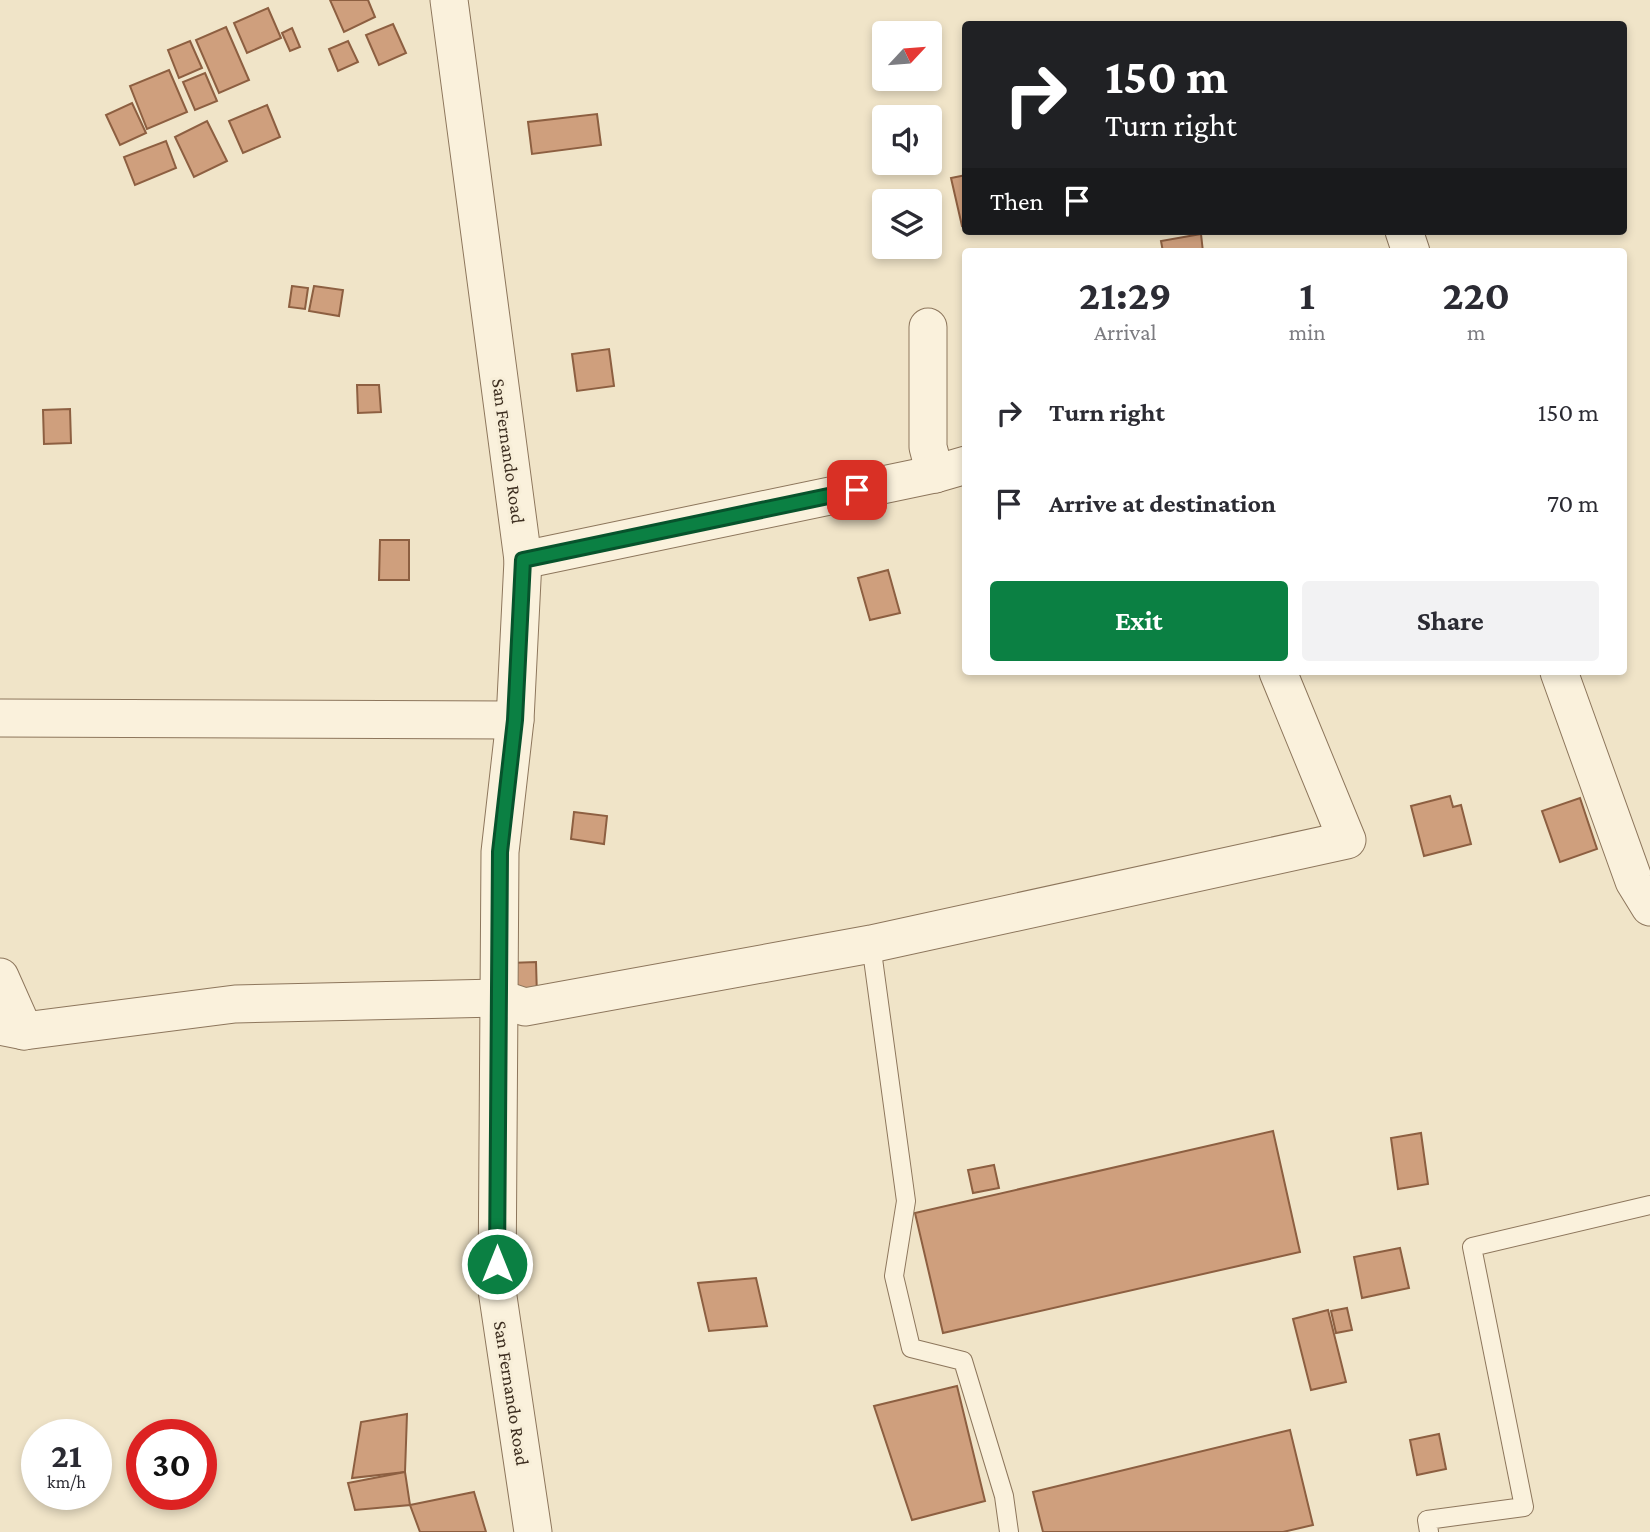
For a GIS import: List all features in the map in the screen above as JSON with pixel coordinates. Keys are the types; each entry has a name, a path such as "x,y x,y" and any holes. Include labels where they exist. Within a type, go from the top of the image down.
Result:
{"street":[{"name":"San Fernando Road","path":"449,0 523,560 515,720 500,852 497,1290 533,1532"},
{"path":"929,327 928,447 950,470"},
{"path":"523,560 950,470"},
{"path":"0,977 12,1028 235,1004 498,998 525,1007 872,944 1348,841 1279,675"},
{"path":"1560,675 1634,881 1650,907"},
{"path":"0,718 515,720"}],"lane":[{"path":"872,944 906,1201 894,1276 911,1348 963,1361 1004,1496 1009,1532"},
{"path":"1429,1532 1427,1520 1524,1507 1472,1247 1650,1205"}],"building":[{"path":"330,0 368,0 375,17 344,32"},
{"path":"268,8 281,38 247,53 234,23"},
{"path":"393,24 406,53 379,65 366,35"},
{"path":"226,27 249,80 219,93 196,40"},
{"path":"292,28 300,47 290,51 282,33"},
{"path":"190,41 202,68 179,78 168,50"},
{"path":"348,41 358,62 338,71 329,49"},
{"path":"169,70 187,112 147,129 130,86"},
{"path":"205,73 217,101 195,110 183,82"},
{"path":"132,103 146,133 120,145 106,115"},
{"path":"267,105 280,137 243,153 229,121"},
{"path":"597,114 601,145 532,154 528,122"},
{"path":"207,121 227,161 194,177 175,137"},
{"path":"166,141 176,168 135,185 124,157"},
{"path":"962,176 962,226 951,178"},
{"path":"1201,235 1203,248 1162,248 1161,241"},
{"path":"292,286 308,288 305,309 289,307"},
{"path":"314,286 343,290 339,316 309,311"},
{"path":"609,349 614,386 577,391 572,354"},
{"path":"357,385 379,385 381,412 358,413"},
{"path":"70,409 71,443 44,444 43,410"},
{"path":"380,540 409,540 409,580 379,580"},
{"path":"888,570 900,613 870,620 858,578"},
{"path":"1450,796 1453,807 1461,805 1471,844 1424,856 1411,806"},
{"path":"1580,798 1597,849 1560,862 1542,811"},
{"path":"574,812 607,816 604,844 571,839"},
{"path":"536,962 537,997 510,997 509,963"},
{"path":"1273,1131 1300,1252 943,1333 915,1213"},
{"path":"1421,1133 1428,1184 1398,1189 1391,1138"},
{"path":"994,1165 999,1188 973,1193 968,1170"},
{"path":"1400,1248 1409,1288 1362,1298 1354,1257"},
{"path":"756,1278 767,1326 709,1331 698,1283"},
{"path":"1347,1308 1352,1330 1336,1333 1331,1311"},
{"path":"1328,1310 1346,1382 1311,1390 1293,1319"},
{"path":"957,1386 985,1501 912,1520 874,1406"},
{"path":"407,1414 405,1472 352,1478 361,1422"},
{"path":"1290,1430 1313,1525 1283,1532 1043,1532 1033,1492"},
{"path":"1439,1434 1446,1469 1417,1475 1410,1440"},
{"path":"405,1472 410,1505 355,1510 348,1483"},
{"path":"474,1492 486,1532 420,1532 410,1505"}],"route":[{"path":"497,1264 500,852 515,720 523,560 857,490"}]}
